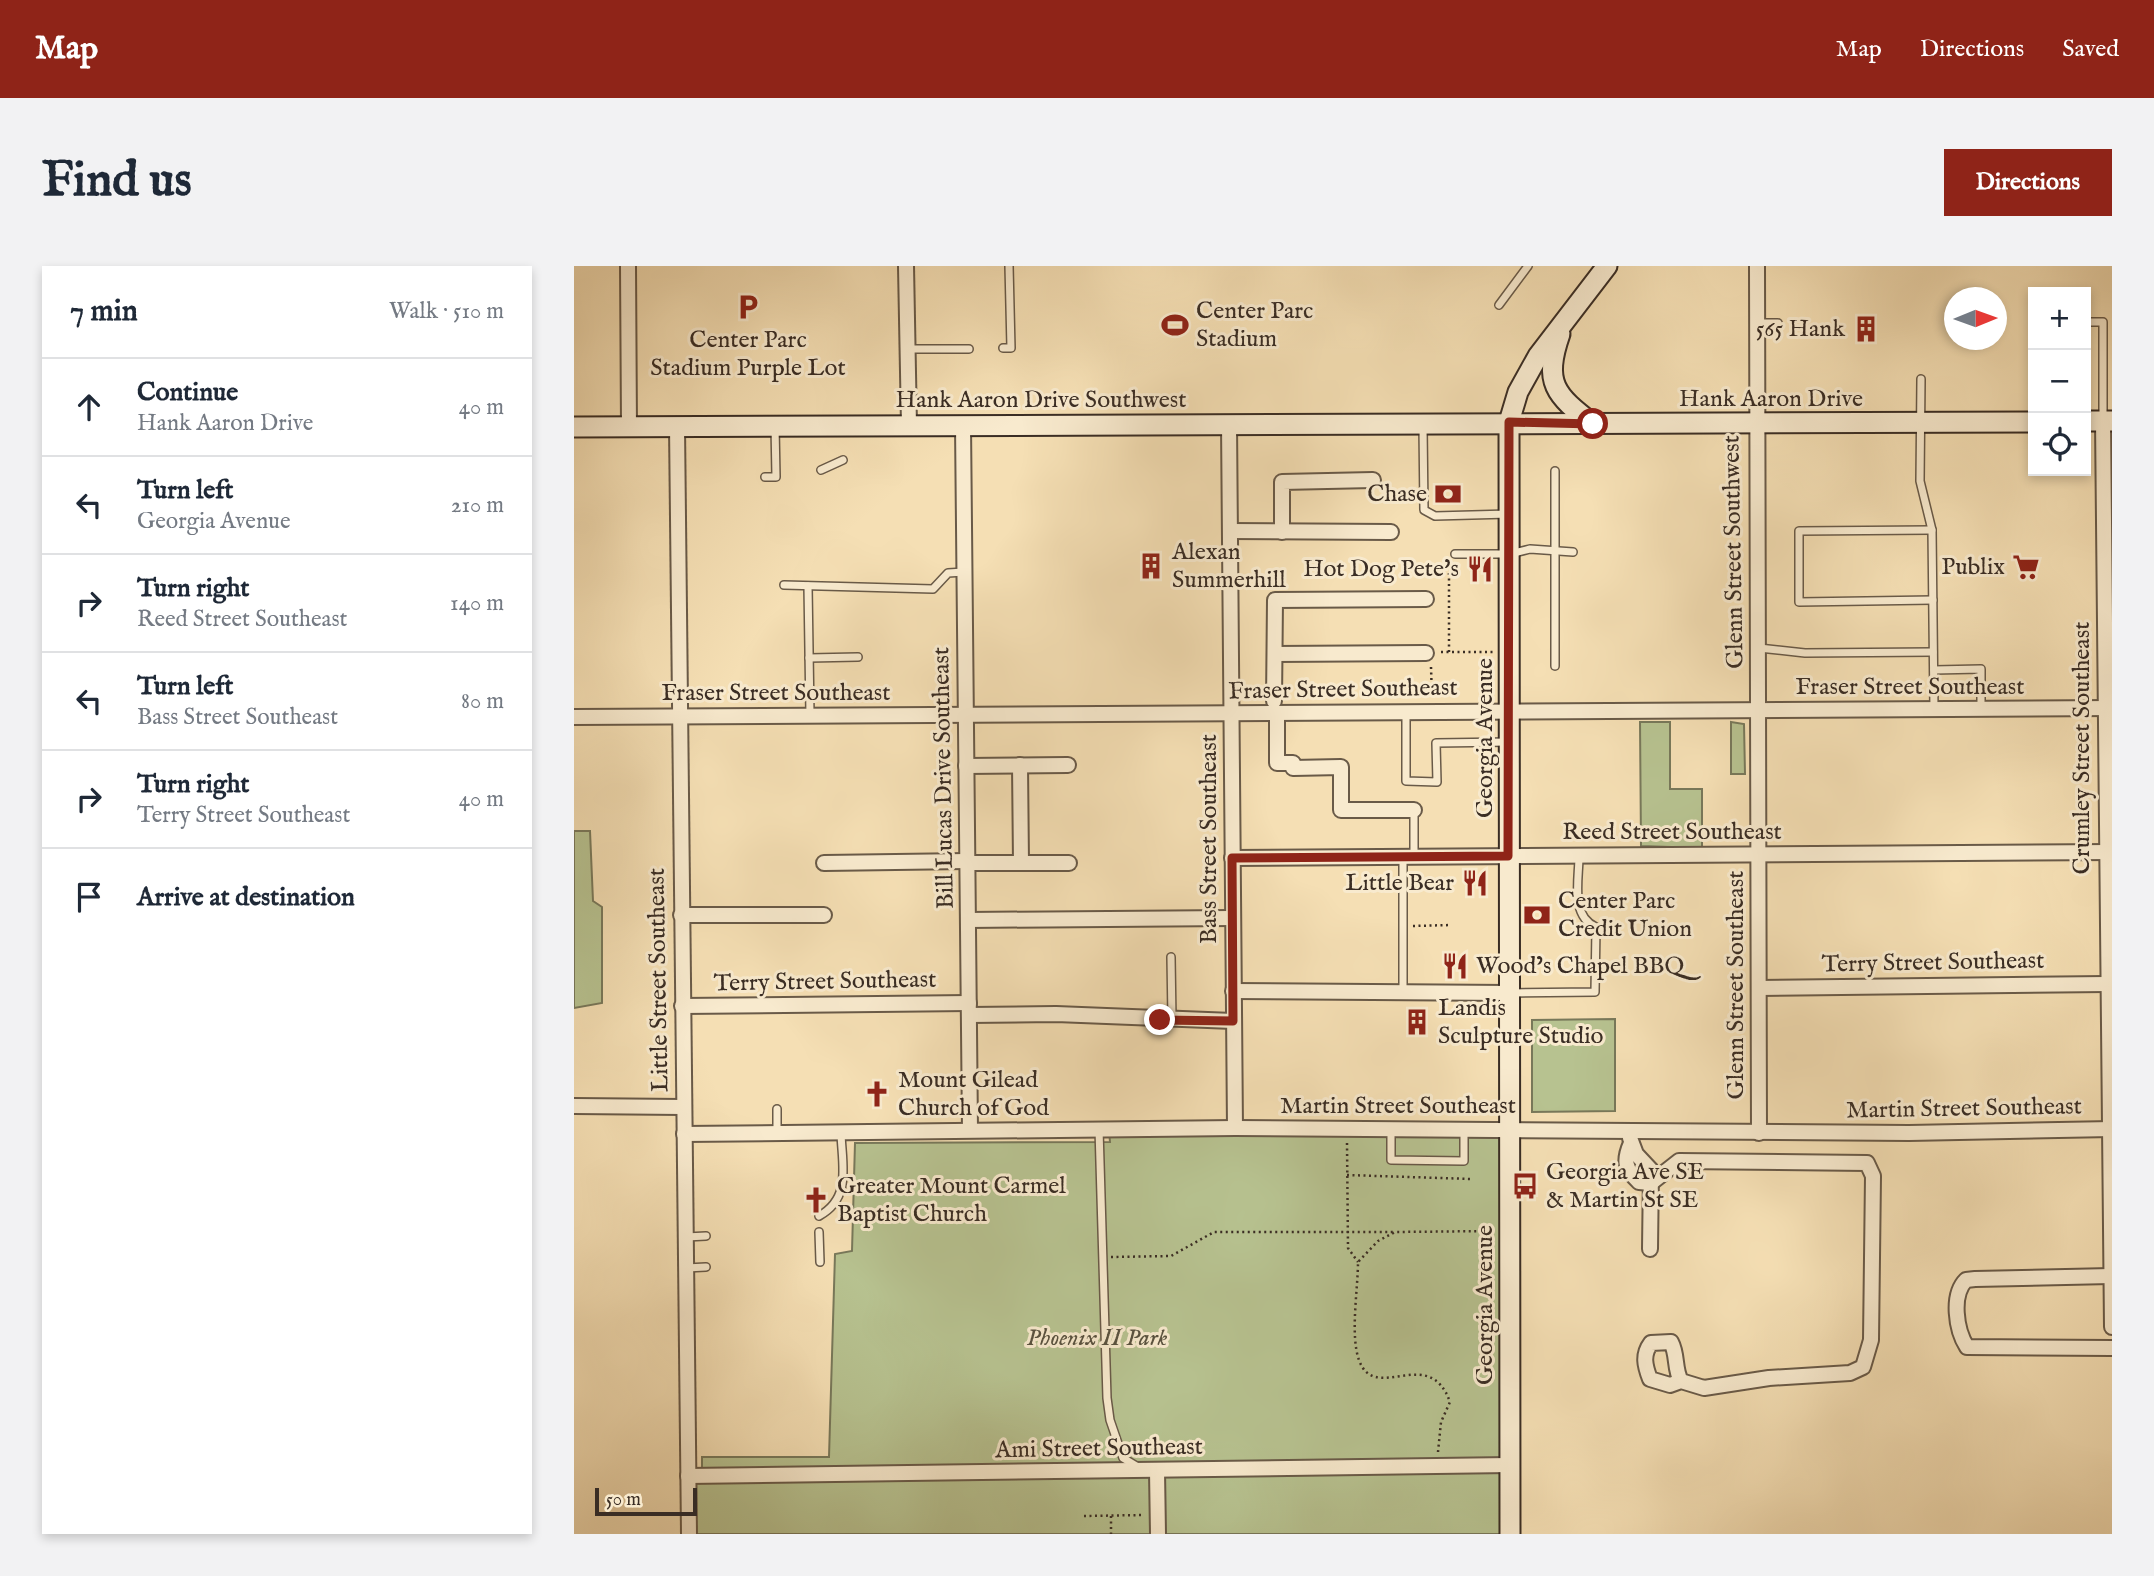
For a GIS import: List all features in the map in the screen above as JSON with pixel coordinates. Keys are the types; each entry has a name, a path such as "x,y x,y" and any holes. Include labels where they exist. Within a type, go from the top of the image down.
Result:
{"main road":[{"name":"Georgia Avenue","path":"1510,1534 1509,422 1525,377 1607,266"},
{"path":"1563,323 1553,353 1555,388 1565,402 1593,424"},
{"name":"Hank Aaron Drive Southwest","path":"574,427 1509,422"},
{"name":"Hank Aaron Drive","path":"1509,422 1755,425 2028,422"}],"street":[{"path":"628,266 629,426"},
{"path":"906,266 909,425"},
{"name":"Glenn Street Southwest","path":"1757,266 1755,425 1759,711"},
{"name":"Crumley Street Southeast","path":"2100,421 2108,708 2107,984 2112,1327"},
{"name":"Bass Street Southeast","path":"1229,423 1235,1128"},
{"name":"Bill Lucas Drive Southeast","path":"963,425 970,1130"},
{"name":"Little Street Southeast","path":"677,426 688,1534"},
{"path":"1282,532 1282,482 1373,480"},
{"path":"1230,531 1391,532"},
{"path":"1414,810 1341,810 1341,767 1293,768 1293,763 1277,763 1275,600 1426,599"},
{"path":"1275,654 1430,656"},
{"name":"Fraser Street Southeast","path":"574,718 1231,714 1275,709 1406,712 2108,708"},
{"name":"Glenn Street Southeast","path":"1759,711 1759,1133"},
{"path":"1020,765 1021,863"},
{"path":"966,766 1068,765"},
{"name":"Reed Street Southeast","path":"1232,858 2109,852"},
{"path":"824,863 1069,863"},
{"path":"681,915 824,915"},
{"path":"968,920 1232,918"},
{"name":"Terry Street Southeast","path":"1759,988 2107,984"},
{"path":"1233,991 1509,993"},
{"name":"Terry Street Southeast","path":"682,1006 969,1009 1233,1021"},
{"path":"574,1106 683,1107"},
{"name":"Martin Street Southeast","path":"684,1134 1235,1128 1509,1130 1630,1137 2110,1129"},
{"path":"1630,1137 1651,1170 1650,1249"},
{"path":"1651,1183 1679,1161 1867,1163 1873,1176 1871,1340 1863,1367 1850,1373 1769,1378 1704,1388 1681,1381"},
{"path":"2111,1276 1966,1280 1957,1292 1959,1332 1967,1347 2112,1348"},
{"name":"Ami Street Southeast","path":"688,1476 1510,1465"},
{"path":"1151,1471 1158,1534"}],"lane":[{"path":"1003,348 1011,348 1009,266"},
{"path":"1499,305 1528,266"},
{"path":"2091,322 2103,322 2100,421"},
{"path":"1757,323 1778,323"},
{"path":"907,349 969,348"},
{"path":"1921,379 1920,481 1932,530 1934,709"},
{"path":"1423,422 1424,510 1435,516 1510,514"},
{"path":"765,477 776,477 775,426"},
{"path":"821,470 843,460"},
{"path":"1555,471 1555,666"},
{"path":"1932,530 1799,531 1799,602 1933,600"},
{"path":"1457,558 1510,554 1530,549 1573,552"},
{"path":"784,585 933,589 948,573 964,572"},
{"path":"808,586 810,715"},
{"path":"1759,648 1805,653 1933,652"},
{"path":"809,658 858,657"},
{"path":"1934,670 1981,669 1981,709"},
{"path":"1406,712 1406,781 1437,782 1437,743 1510,741"},
{"path":"1403,992 1403,926 1414,810"},
{"path":"1509,993 1595,992 1596,927 1587,923 1578,912 1579,856"},
{"path":"1171,957 1172,1020"},
{"path":"777,1108 777,1134"},
{"path":"1099,1129 1107,1398 1123,1458 1151,1471"},
{"path":"1391,1129 1391,1160 1464,1161 1464,1130"},
{"path":"820,1216 834,1208 843,1190 841,1132"},
{"path":"819,1232 820,1262"},
{"path":"685,1237 706,1236"},
{"path":"685,1268 706,1267"}],"path":[{"path":"1449,652 1447,562 1457,558"},
{"path":"1432,700 1430,656 1449,652 1493,652"},
{"path":"1403,926 1451,925"},
{"path":"1347,1139 1348,1248 1358,1262 1356,1345 1359,1359 1364,1371 1374,1377 1385,1379 1415,1373 1432,1376 1445,1387 1450,1402 1441,1422 1438,1452"},
{"path":"1347,1175 1471,1179"},
{"path":"1111,1257 1171,1256 1214,1231 1495,1231"},
{"path":"1358,1262 1378,1241 1395,1232"},
{"path":"1084,1516 1151,1516"},
{"path":"1111,1516 1111,1534"}],"green space":[{"path":"1640,722 1670,722 1670,789 1702,789 1702,848 1641,846"},
{"path":"1731,722 1744,724 1745,774 1731,774"},
{"path":"574,831 590,831 593,901 602,907 602,1003 574,1008"},
{"path":"1615,1019 1615,1111 1532,1112 1532,1020"},
{"name":"Phoenix II Park","path":"1507,1129 1504,1534 695,1534 695,1474 702,1474 702,1457 829,1457 835,1254 852,1251 855,1143 1110,1142 1109,1130"}],"place":[{"name":"Center Parc Stadium Purple Lot","path":"748,307"},
{"name":"Center Parc Stadium","path":"1175,325"},
{"name":"565 Hank","path":"1866,329"},
{"name":"Chase","path":"1448,494"},
{"name":"Alexan Summerhill","path":"1151,566"},
{"name":"Publix","path":"2026,567"},
{"name":"Hot Dog Pete's","path":"1480,569"},
{"name":"Little Bear","path":"1475,883"},
{"name":"Center Parc Credit Union","path":"1537,915"},
{"name":"Wood’s Chapel BBQ","path":"1455,966"},
{"name":"Landis Sculpture Studio","path":"1417,1022"},
{"name":"Mount Gilead Church of God","path":"877,1094"},
{"name":"Georgia Ave SE & Martin St SE","path":"1525,1186"},
{"name":"Greater Mount Carmel Baptist Church","path":"816,1200"}],"route":[{"path":"1160,1020 1233,1021 1232,858 1508,856 1509,422 1593,424"}]}
